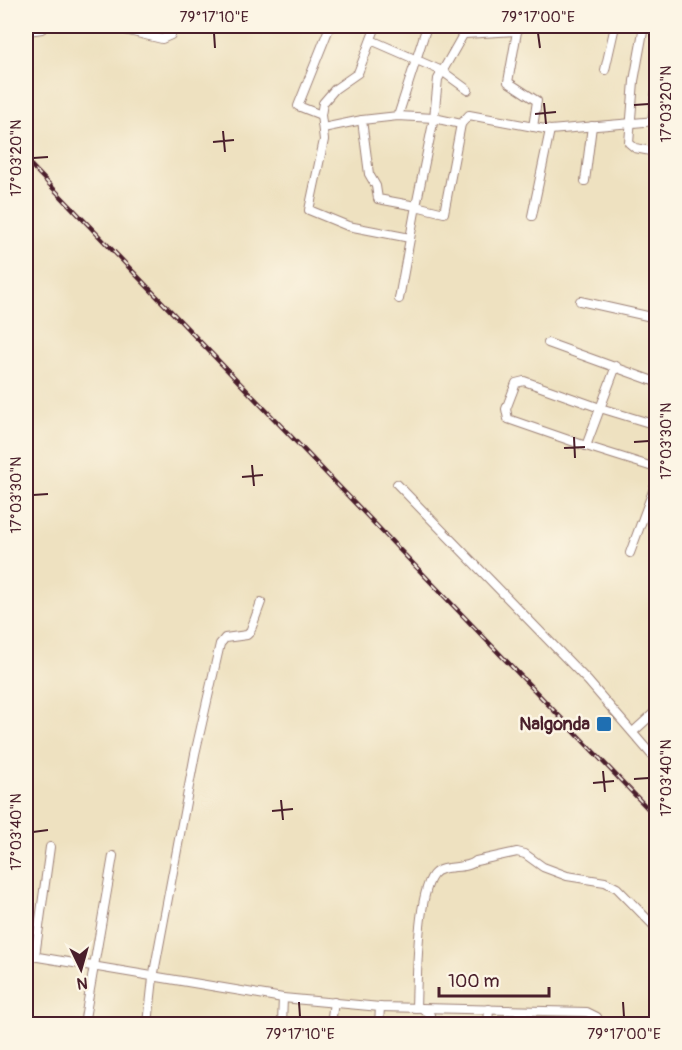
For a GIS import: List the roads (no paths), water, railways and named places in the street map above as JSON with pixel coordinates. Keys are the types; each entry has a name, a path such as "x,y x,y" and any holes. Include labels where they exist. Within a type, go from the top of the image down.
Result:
{"street":[{"path":"26,27 27,32 42,29 43,26"},
{"path":"108,26 126,28 162,39 171,35 174,26"},
{"path":"321,115 298,106 330,26"},
{"path":"376,26 358,73 335,89 323,103 321,115 324,140 309,210 348,226 410,238"},
{"path":"398,116 427,26"},
{"path":"399,298 434,118 438,79 468,26"},
{"path":"605,70 615,26"},
{"path":"644,26 629,122 629,145 657,152"},
{"path":"465,34 517,28 508,82 537,101 533,127"},
{"path":"370,40 442,71 468,90"},
{"path":"362,120 369,174 376,186 378,199 444,213 461,124 469,116 550,130 654,121 657,90"},
{"path":"322,128 398,116 434,118 461,124"},
{"path":"585,181 592,126"},
{"path":"532,216 550,130"},
{"path":"580,302 657,318"},
{"path":"548,343 657,382"},
{"path":"586,446 616,366"},
{"path":"657,425 524,381 516,383 506,415 512,421 657,468"},
{"path":"630,553 657,483"},
{"path":"397,484 588,681 657,760"},
{"path":"148,1024 153,978 195,754 220,644 225,638 247,635 250,632 261,602"},
{"path":"633,732 657,711"},
{"path":"35,956 50,847"},
{"path":"419,1008 419,937 431,880 440,870 471,865 476,861 517,852 525,854 543,867 559,873 605,882 617,888 657,928"},
{"path":"84,1024 96,968 113,856"},
{"path":"26,955 283,998 380,1007 587,1012 597,1017 600,1024"},
{"path":"282,1024 283,998"},
{"path":"331,1024 334,1002"},
{"path":"379,1024 380,1007"},
{"path":"419,1008 430,1015 433,1024"},
{"path":"488,1024 489,1009"}],"railway":[{"path":"26,160 656,817"}],"place":[{"name":"Nalgonda","path":"604,724"}]}
